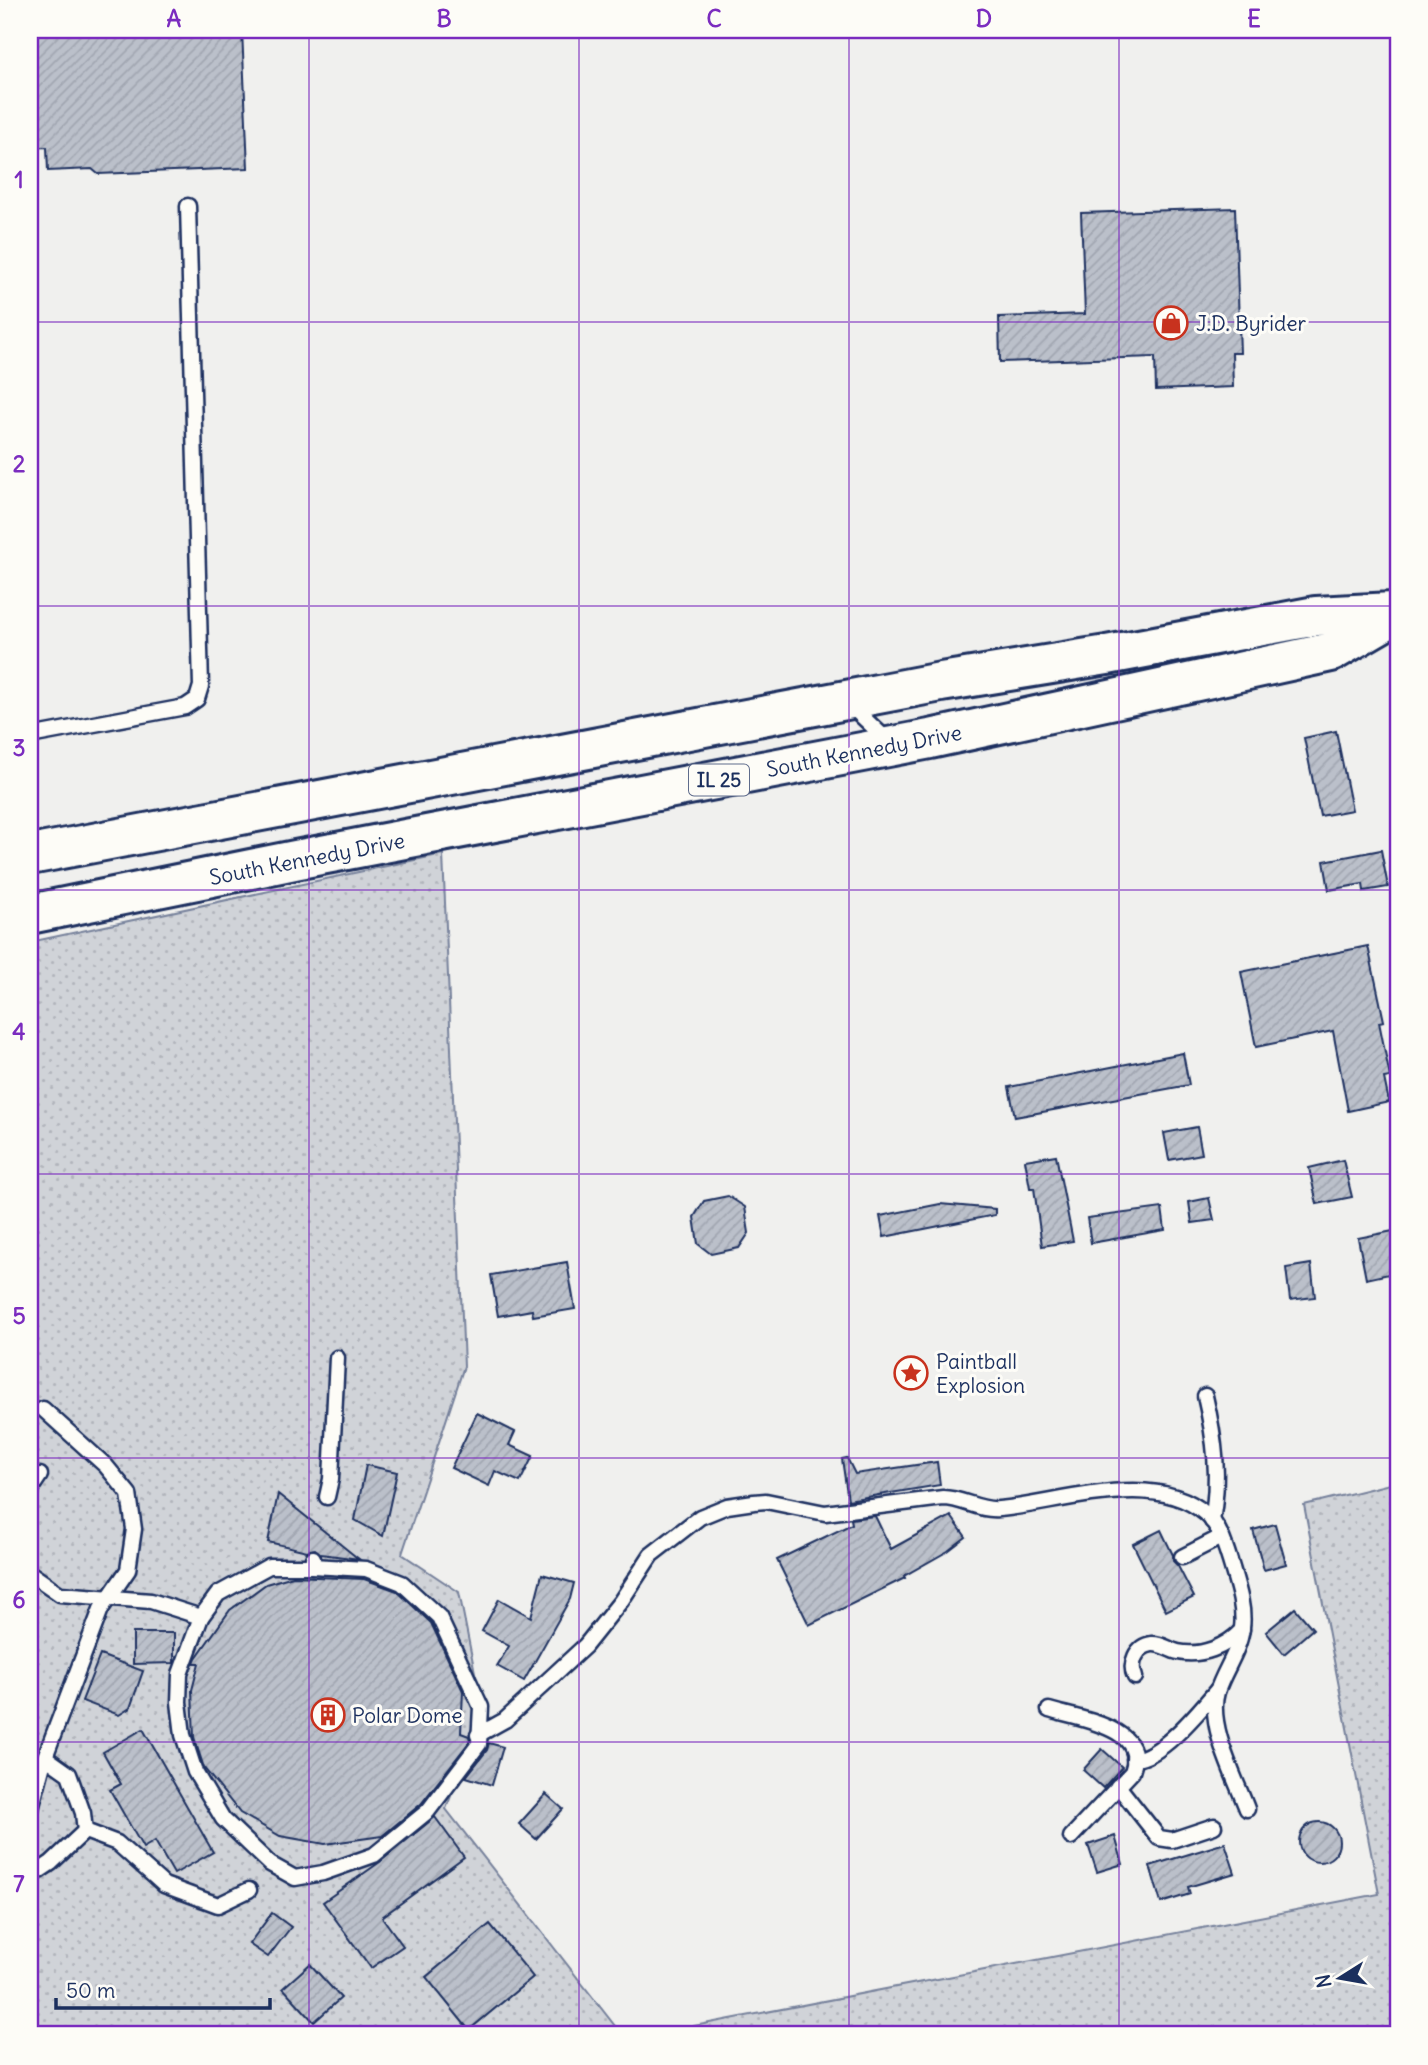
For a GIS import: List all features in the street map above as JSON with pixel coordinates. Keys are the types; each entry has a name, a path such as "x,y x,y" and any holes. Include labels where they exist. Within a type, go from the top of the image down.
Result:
{"main road":[{"name":"South Kennedy Drive","path":"30,855 845,701 1316,616 1398,612"},
{"name":"South Kennedy Drive","path":"30,915 308,858 893,746 1331,652 1398,612"}],"lane":[{"path":"30,736 185,707 197,699 201,686 188,206"},
{"path":"845,701 893,746"},
{"path":"327,1497 331,1479 337,1358"},
{"path":"1205,1396 1216,1455 1217,1493 1212,1521"},
{"path":"30,1813 45,1757 101,1609 128,1570 134,1529 130,1494 106,1466 43,1409"},
{"path":"30,1490 40,1475"},
{"path":"478,1735 505,1720 585,1646 621,1601 651,1555 700,1517 727,1506 766,1502 832,1513 943,1497 985,1509 1000,1509 1066,1497 1142,1492 1179,1498 1206,1514 1221,1537 1240,1597 1243,1618 1236,1650 1214,1705 1216,1724 1247,1809"},
{"path":"1182,1557 1221,1537"},
{"path":"313,1561 366,1569 402,1583 439,1617 481,1707 479,1744 428,1811 374,1855 323,1873 295,1878 270,1864 223,1819 195,1772 183,1735 179,1693 180,1674 201,1617 218,1594 269,1566 313,1561"},
{"path":"30,1573 60,1594 151,1601 201,1617"},
{"path":"1135,1677 1132,1667 1135,1655 1148,1645 1155,1644 1180,1653 1205,1651 1219,1647 1242,1630"},
{"path":"1133,1759 1157,1751 1219,1689"},
{"path":"1049,1710 1120,1733 1129,1744 1133,1759 1132,1772 1070,1837"},
{"path":"45,1757 69,1774 83,1813 85,1832"},
{"path":"1118,1786 1159,1838 1172,1840 1213,1826"},
{"path":"30,1877 51,1863 85,1832"},
{"path":"85,1832 117,1843 163,1885 218,1905 249,1890"}],"shaded area":[{"path":"443,854 464,1366 402,1554 459,1592 483,1713 446,1809 622,2035 30,2035 30,942"},
{"path":"1398,1482 1398,2035 647,2035 1379,1894 1304,1505"}],"building":[{"path":"30,30 242,30 248,168 98,174 92,169 48,171 47,147 30,148"},
{"name":"J.D. Byrider","path":"1235,208 1240,353 1232,353 1233,387 1156,390 1155,357 1000,362 999,317 1085,314 1081,213"},
{"path":"1336,731 1352,810 1320,816 1304,738"},
{"path":"1381,850 1388,887 1364,891 1363,884 1329,890 1324,861"},
{"path":"1368,946 1384,1021 1379,1022 1390,1077 1384,1078 1389,1102 1348,1111 1333,1031 1256,1047 1241,972"},
{"path":"1183,1053 1189,1085 1015,1117 1009,1087"},
{"path":"1197,1127 1202,1154 1169,1160 1164,1133"},
{"path":"1056,1155 1073,1241 1042,1246 1034,1188 1030,1188 1025,1160"},
{"path":"1343,1160 1352,1197 1317,1204 1309,1168"},
{"path":"728,1196 745,1207 749,1233 739,1248 711,1254 698,1244 694,1217 704,1201"},
{"path":"1209,1198 1214,1220 1192,1223 1189,1202"},
{"path":"940,1204 995,1209 995,1215 884,1237 880,1216"},
{"path":"1162,1208 1165,1230 1091,1243 1087,1218"},
{"path":"1398,1230 1398,1272 1366,1279 1358,1238"},
{"path":"567,1262 575,1309 533,1316 532,1310 498,1316 491,1275"},
{"path":"1311,1264 1315,1297 1290,1300 1286,1268"},
{"path":"477,1413 515,1432 509,1445 533,1456 520,1482 495,1471 489,1486 451,1468"},
{"path":"847,1458 855,1474 937,1462 940,1485 848,1500 842,1459"},
{"path":"366,1465 397,1472 383,1536 355,1520"},
{"path":"278,1494 359,1559 268,1542"},
{"path":"875,1516 891,1549 951,1516 966,1537 948,1551 904,1576 905,1578 809,1625 777,1560 852,1524 851,1519"},
{"path":"1275,1524 1286,1564 1264,1570 1253,1530"},
{"path":"1161,1530 1173,1555 1173,1561 1194,1597 1166,1611 1133,1544"},
{"path":"542,1574 574,1583 570,1599 524,1681 497,1666 509,1646 482,1631 499,1599 531,1617"},
{"name":"Polar Dome","path":"293,1576 364,1579 397,1591 431,1623 463,1691 461,1733 469,1736 470,1741 421,1804 382,1836 325,1844 280,1836 240,1813 204,1768 194,1737 192,1690 199,1663 194,1663 196,1658 230,1610 266,1584"},
{"path":"1295,1608 1313,1629 1284,1654 1266,1632"},
{"path":"133,1633 174,1633 174,1663 133,1664"},
{"path":"100,1655 143,1671 130,1708 119,1715 82,1701"},
{"path":"143,1729 213,1852 174,1874 155,1841 143,1848 110,1790 121,1784 103,1752"},
{"path":"489,1743 503,1747 492,1785 466,1777 487,1750"},
{"path":"1102,1749 1122,1767 1103,1788 1083,1770"},
{"path":"546,1794 563,1809 536,1839 519,1824"},
{"path":"435,1817 464,1857 382,1917 403,1946 371,1968 323,1902 380,1862"},
{"path":"1319,1822 1333,1828 1339,1842 1333,1856 1319,1862 1305,1856 1299,1842 1305,1828"},
{"path":"1115,1836 1123,1864 1097,1872 1088,1845"},
{"path":"1225,1843 1235,1873 1188,1887 1190,1894 1161,1903 1150,1866"},
{"path":"272,1913 291,1927 268,1957 249,1944"},
{"path":"490,1924 533,1977 469,2030 426,1977"},
{"path":"310,1964 341,1998 314,2022 283,1988"}],"place":[{"name":"J.D. Byrider","path":"1171,323"},
{"name":"Paintball Explosion","path":"911,1373"},
{"name":"Polar Dome","path":"328,1715"}]}
